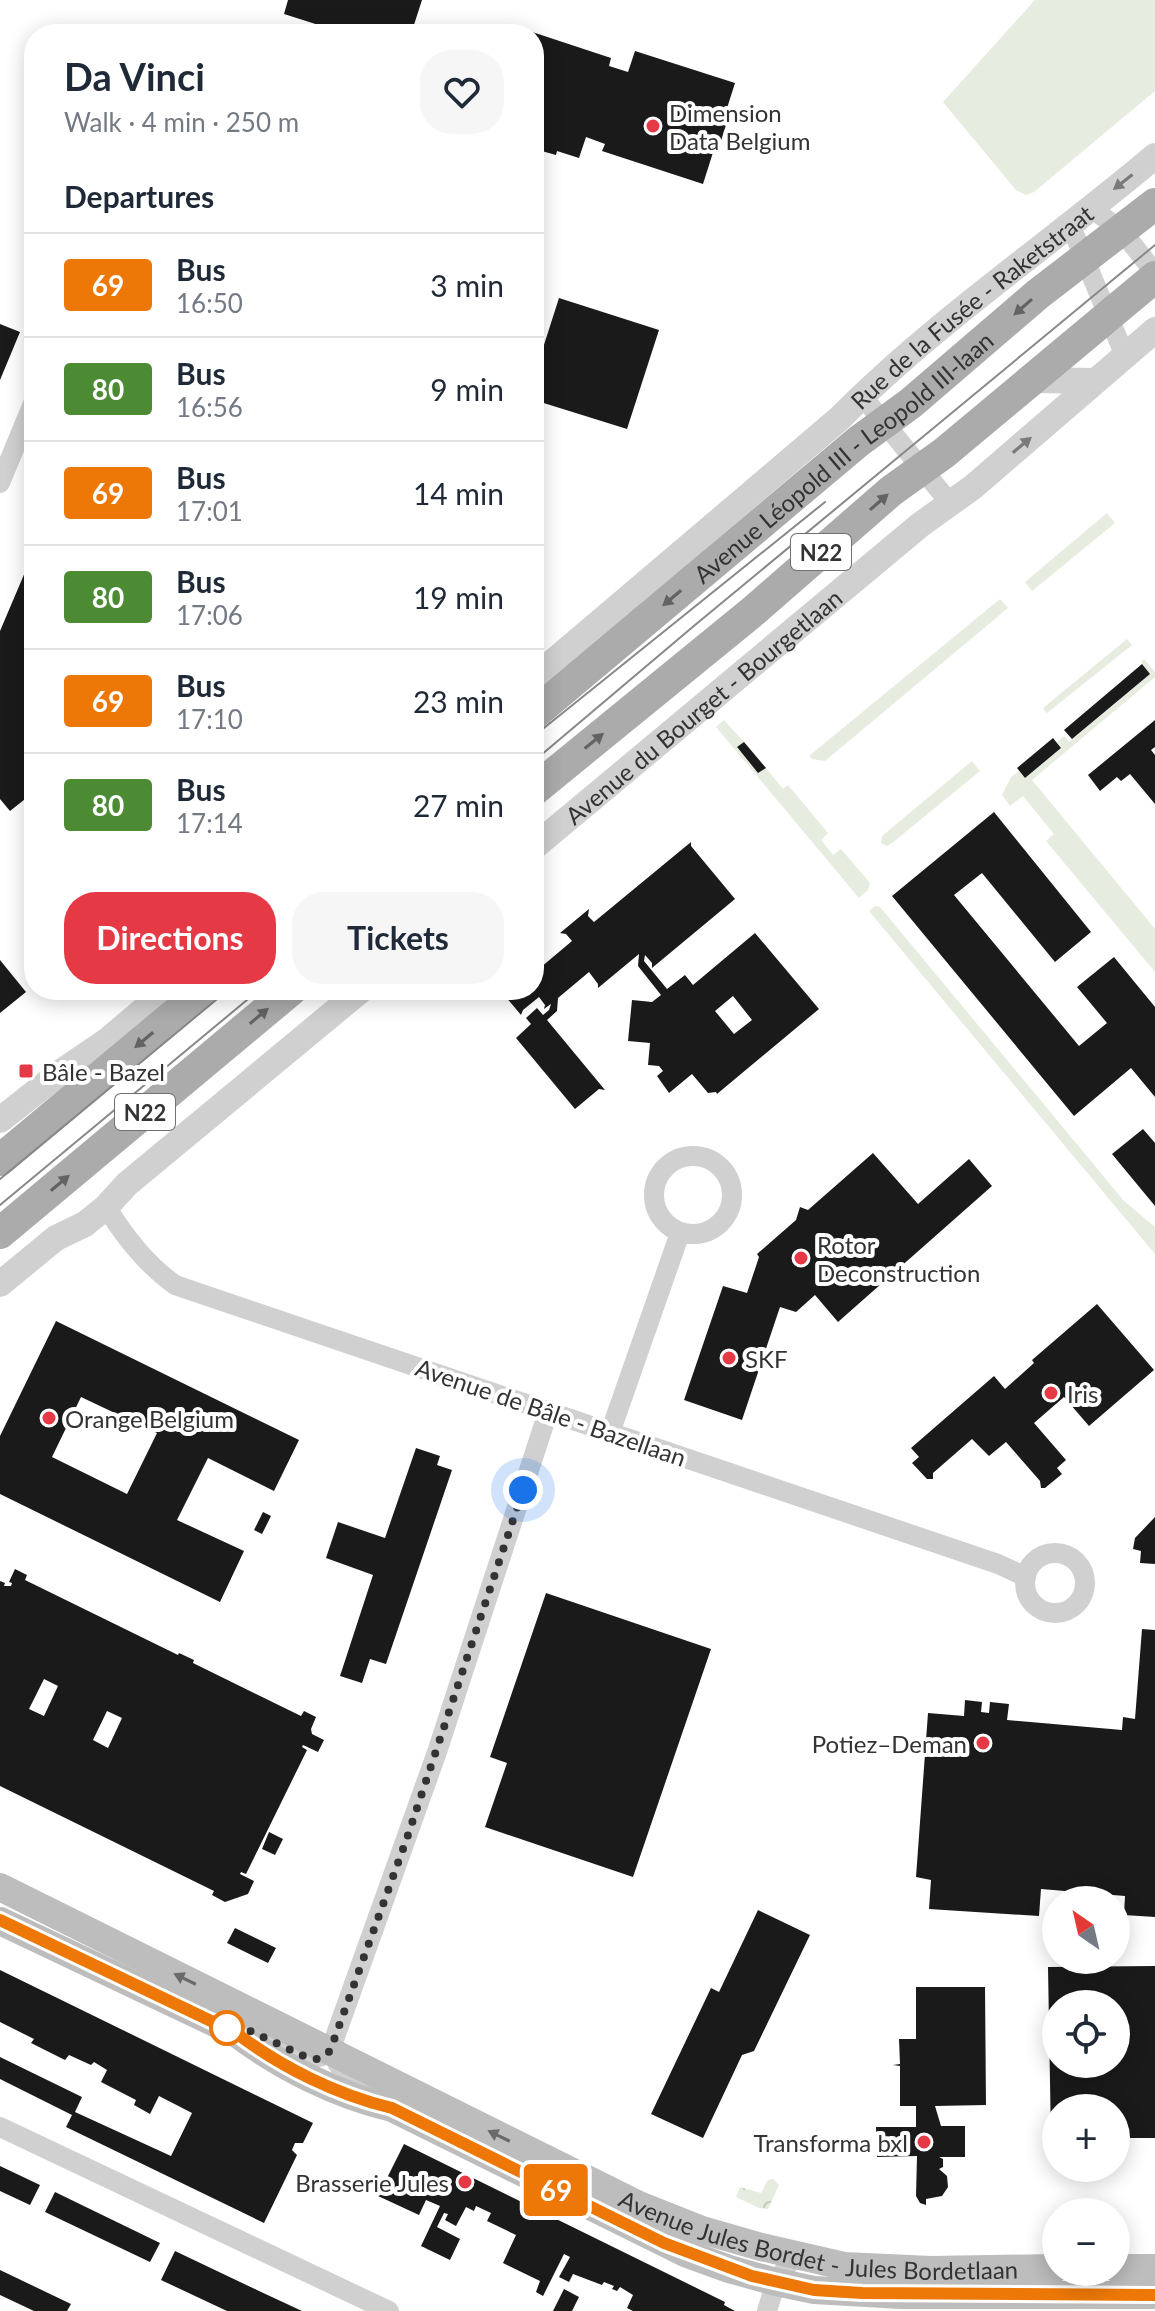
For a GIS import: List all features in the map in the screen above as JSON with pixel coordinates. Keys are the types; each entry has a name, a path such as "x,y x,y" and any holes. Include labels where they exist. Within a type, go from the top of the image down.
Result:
{"main road":[{"name":"Avenue Léopold III - Leopold III-laan","path":"544,706 847,451 1155,204"},
{"name":"N22","path":"544,782 751,613 891,491 1034,380 1155,275"},
{"name":"N22","path":"0,1160 192,1000"},
{"name":"N22","path":"0,1233 279,1000"},
{"name":"Avenue Jules Bordet - Jules Bordetlaan","path":"0,1887 639,2205 702,2230 795,2255 858,2266 931,2270 1042,2268"},
{"name":"Avenue Jules Bordet - Jules Bordetlaan","path":"0,1921 236,2033 270,2057 361,2101 392,2108 685,2253 729,2269 814,2290 901,2295 1155,2295"},
{"path":"1130,2268 1155,2268"}],"street":[{"name":"Rue de la Fusée - Raketstraat","path":"544,669 927,340 1155,156"},
{"path":"1091,208 1121,230 1155,275"},
{"path":"1070,224 1125,356"},
{"name":"Avenue du Bourget - Bourgetlaan","path":"544,839 920,525 1076,400 1093,381 1155,330"},
{"path":"1034,380 1093,381"},
{"path":"863,397 950,503"},
{"path":"0,483 24,425"},
{"path":"0,1120 108,1040 155,1000"},
{"path":"0,1284 56,1238 85,1224 106,1207 127,1184 349,1000"},
{"name":"Avenue de Bâle - Bazellaan","path":"106,1207 151,1268 175,1285 998,1564 1026,1577"},
{"path":"610,1433 680,1233"},
{"path":"330,2051 432,1766 548,1412"},
{"name":"Avenue Jules Bordet - Jules Bordetlaan","path":"197,2015 211,2015 231,2022 306,2057 317,2059 330,2051 346,2077 385,2099 392,2108"},
{"path":"0,2127 367,2306 389,2311"},
{"path":"767,2311 776,2282 795,2255"}],"green space":[{"path":"1035,0 1155,0 1155,91 1034,192 1026,195 1016,190 943,102"},
{"path":"1107,513 1115,523 1032,591 1025,582"},
{"path":"1000,599 1008,608 825,761 809,756"},
{"path":"1127,639 1132,645 1047,713 1043,708"},
{"path":"1144,659 1155,672 1155,677 1032,780 1155,929 1155,972 1046,841 1054,834 1023,796 1010,806 1002,795 1011,777 1019,771 1025,778 1061,748 1057,742 1064,736 1069,742 1150,674 1141,662"},
{"path":"724,720 744,742 737,748 758,773 766,768 783,789 788,785 828,833 821,840 833,855 841,849 870,883 868,890 859,898 716,727"},
{"path":"972,761 980,771 892,843 887,846 881,843 882,836"},
{"path":"875,906 880,907 1124,1201 1155,1227 1155,1254 869,911"},
{"path":"773,2179 779,2185 768,2209 736,2197 740,2187 761,2193 768,2180"}],"building":[{"path":"288,0 422,0 414,24 316,24 284,14"},
{"path":"544,36 611,58 609,66 628,72 635,51 735,83 722,124 726,125 720,144 716,143 703,184 602,151 605,144 586,137 579,158 557,151 556,155 544,152"},
{"path":"559,298 659,330 627,429 544,403 544,345"},
{"path":"0,324 20,332 0,380"},
{"path":"24,575 24,800 10,811 0,799 0,631"},
{"path":"1142,664 1150,674 1072,739 1064,730"},
{"path":"1155,720 1155,747 1151,750 1155,755 1155,804 1130,774 1121,781 1117,777 1100,791 1088,775"},
{"path":"1053,738 1061,748 1025,778 1017,768"},
{"path":"744,742 766,768 758,773 737,747"},
{"path":"994,812 1091,932 1055,962 982,873 954,895 1079,1046 1107,1023 1077,987 1114,957 1155,1007 1155,1097 1131,1068 1074,1116 892,896"},
{"path":"691,842 691,846 735,899 652,968 645,955 644,961 667,989 685,975 693,985 755,933 819,1009 717,1094 708,1093 692,1074 669,1093 657,1076 663,1071 659,1066 648,1065 650,1043 628,1041 632,1000 652,1002 661,995 638,966 639,954 598,988 589,972 558,998 557,1011 547,1020 605,1090 599,1089 575,1109 516,1038 531,1024 526,1018 537,1008 543,1015 549,1010 551,1004 544,1009 541,1000 544,1000 544,965 572,941 566,934 560,933 589,909 588,916 594,922","holes":["733,996 752,1020 734,1034 715,1011"]},
{"path":"0,960 24,994 0,1013"},
{"path":"508,1000 535,1000 523,1010 521,1015"},
{"path":"1143,1129 1155,1143 1155,1206 1112,1154"},
{"path":"873,1153 918,1204 969,1159 992,1186 838,1322 815,1295 796,1312 780,1307 742,1420 684,1400 723,1286 747,1293 759,1257 757,1254 796,1220 800,1207 808,1210"},
{"name":"Iris","path":"1097,1304 1154,1370 1089,1426 1064,1397 1034,1423 1066,1460 1057,1468 1062,1474 1041,1488 1040,1481 1006,1442 989,1456 972,1439 933,1473 933,1479 927,1479 912,1463 919,1457 911,1448 994,1376 1005,1389 1034,1363 1032,1360"},
{"path":"56,1321 299,1440 274,1491 208,1458 177,1520 244,1551 220,1602 0,1494 0,1436","holes":["81,1397 157,1433 127,1494 52,1457"]},
{"path":"416,1448 440,1456 437,1465 452,1470 386,1664 370,1659 362,1683 340,1676 373,1575 326,1558 338,1522 385,1538"},
{"path":"263,1512 271,1516 262,1534 254,1530"},
{"path":"1155,1517 1155,1564 1140,1563 1141,1551 1133,1549 1135,1538"},
{"path":"15,1569 27,1575 25,1580 194,1660 193,1663 301,1716 304,1711 316,1717 312,1734 324,1740 318,1752 302,1747 307,1750 246,1874 240,1874 254,1881 248,1894 225,1902 212,1895 214,1891 0,1786 0,1581 5,1583 4,1586 11,1586 9,1582","holes":["44,1679 58,1686 44,1716 29,1709","107,1711 122,1718 108,1748 93,1740"]},
{"path":"546,1593 711,1649 633,1877 485,1827 507,1763 490,1757"},
{"path":"1142,1629 1155,1630 1155,1917 1130,1915 1130,1886 1042,1886 1039,1916 929,1909 931,1880 916,1877 928,1713 964,1716 965,1700 982,1702 981,1712 989,1713 990,1702 1009,1704 1007,1720 1122,1730 1123,1717 1135,1719"},
{"path":"269,1832 283,1839 275,1855 262,1849"},
{"path":"758,1910 810,1935 754,2051 742,2055 703,2138 651,2114 711,1988 719,1992"},
{"path":"235,1928 276,1948 268,1963 227,1943"},
{"path":"1130,1966 1155,1966 1155,2138 1130,2138 1130,2094 1050,2094 1050,2078 1130,2078 1130,1990 1048,1990 1048,1974 1130,1974"},
{"path":"0,1970 313,2123 303,2143 295,2143 292,2150 297,2155 264,2223 66,2127 72,2115 0,2079 0,2057 82,2097 75,2112 171,2156 192,2113 159,2096 150,2114 134,2105 136,2100 101,2082 107,2070 94,2062 91,2065 69,2055 65,2060 31,2043 34,2039 0,2022"},
{"path":"916,1987 985,1987 986,2105 935,2106 941,2126 965,2126 965,2157 939,2157 943,2159 943,2167 939,2169 947,2176 948,2187 942,2196 926,2199 926,2205 920,2203 916,2196 917,2156 877,2157 876,2127 916,2127 916,2106 900,2106 900,2066 893,2065 900,2064 899,2039 916,2039"},
{"path":"404,2144 725,2302 724,2305 735,2311 633,2311 627,2308 633,2295 620,2287 617,2291 612,2289 614,2286 604,2282 602,2285 573,2274 569,2282 559,2277 570,2257 564,2254 543,2296 536,2292 540,2281 503,2263 516,2235 487,2221 491,2213 476,2206 474,2211 466,2207 456,2226 445,2220 448,2214 444,2213 437,2227 460,2239 450,2260 421,2246 440,2206 426,2200 419,2215 378,2196"},
{"path":"0,2166 40,2185 30,2205 0,2191"},
{"path":"55,2192 160,2243 150,2262 45,2212"},
{"path":"175,2251 302,2311 227,2311 161,2280"},
{"path":"0,2270 71,2304 67,2311 34,2311 0,2295"},
{"path":"564,2289 579,2297 572,2311 553,2311"}],"tram line":[{"path":"544,753 1155,245"},
{"path":"544,728 825,502"},
{"path":"0,1179 216,1000"},
{"path":"0,1205 247,1000"}],"bus line":[{"name":"69","path":"0,1920 236,2033 270,2057 361,2101 392,2108 643,2233 729,2269 814,2290 901,2295 1155,2295"}],"place":[{"name":"Dimension Data Belgium","path":"653,126"},
{"name":"Bâle - Bazel","path":"26,1071"},
{"name":"Rotor Deconstruction","path":"801,1258"},
{"name":"SKF","path":"729,1358"},
{"name":"Iris","path":"1051,1393"},
{"name":"Orange Belgium","path":"49,1418"},
{"name":"Potiez–Deman","path":"983,1743"},
{"name":"Transforma bxl","path":"924,2142"},
{"name":"Brasserie Jules","path":"465,2182"}],"route":[{"path":"227,2028 231,2022 306,2057 317,2059 330,2051 437,1752 523,1490"}]}
